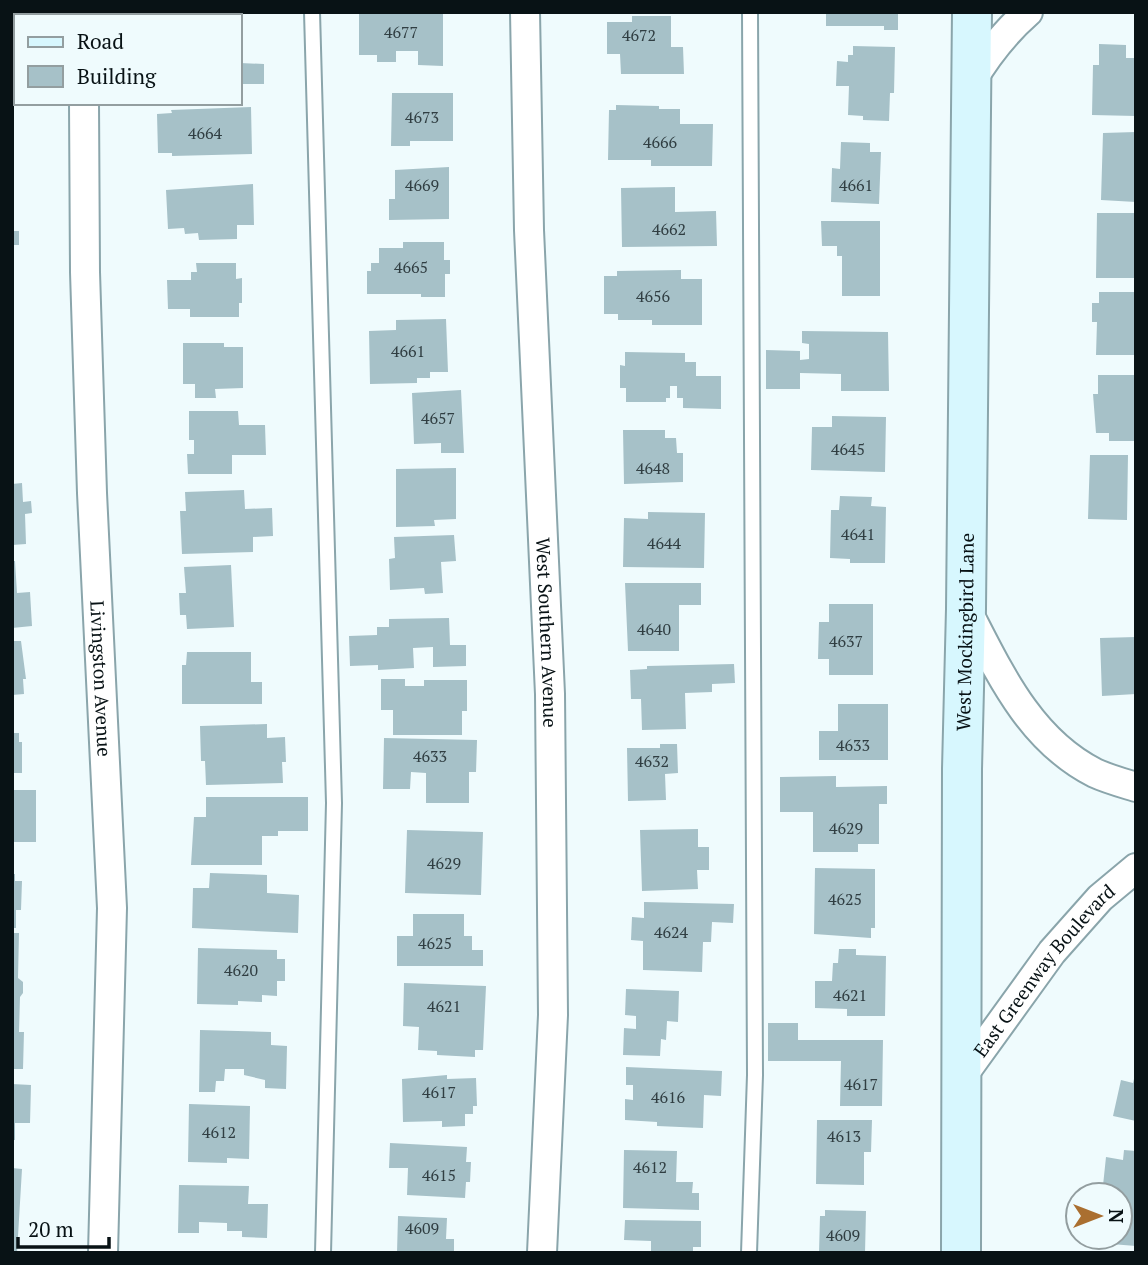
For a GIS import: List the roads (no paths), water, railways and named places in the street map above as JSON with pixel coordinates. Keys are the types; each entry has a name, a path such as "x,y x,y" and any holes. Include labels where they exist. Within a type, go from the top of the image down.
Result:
{"main road":[{"name":"West Mockingbird Lane","path":"961,1253 962,769 972,12"}],"street":[{"name":"West Southern Avenue","path":"525,12 529,230 550,694 553,1016 542,1253"},
{"path":"971,82 988,53 1028,12"},
{"name":"Livingston Avenue","path":"84,105 85,272 92,479 112,908 103,1253"},
{"path":"966,609 1018,705 1043,736 1096,774 1136,787"},
{"name":"East Greenway Boulevard","path":"961,1077 1052,952 1100,898 1136,868"}],"lane":[{"path":"313,12 334,803 323,1253"},
{"path":"749,1253 755,1075 750,12"}]}
